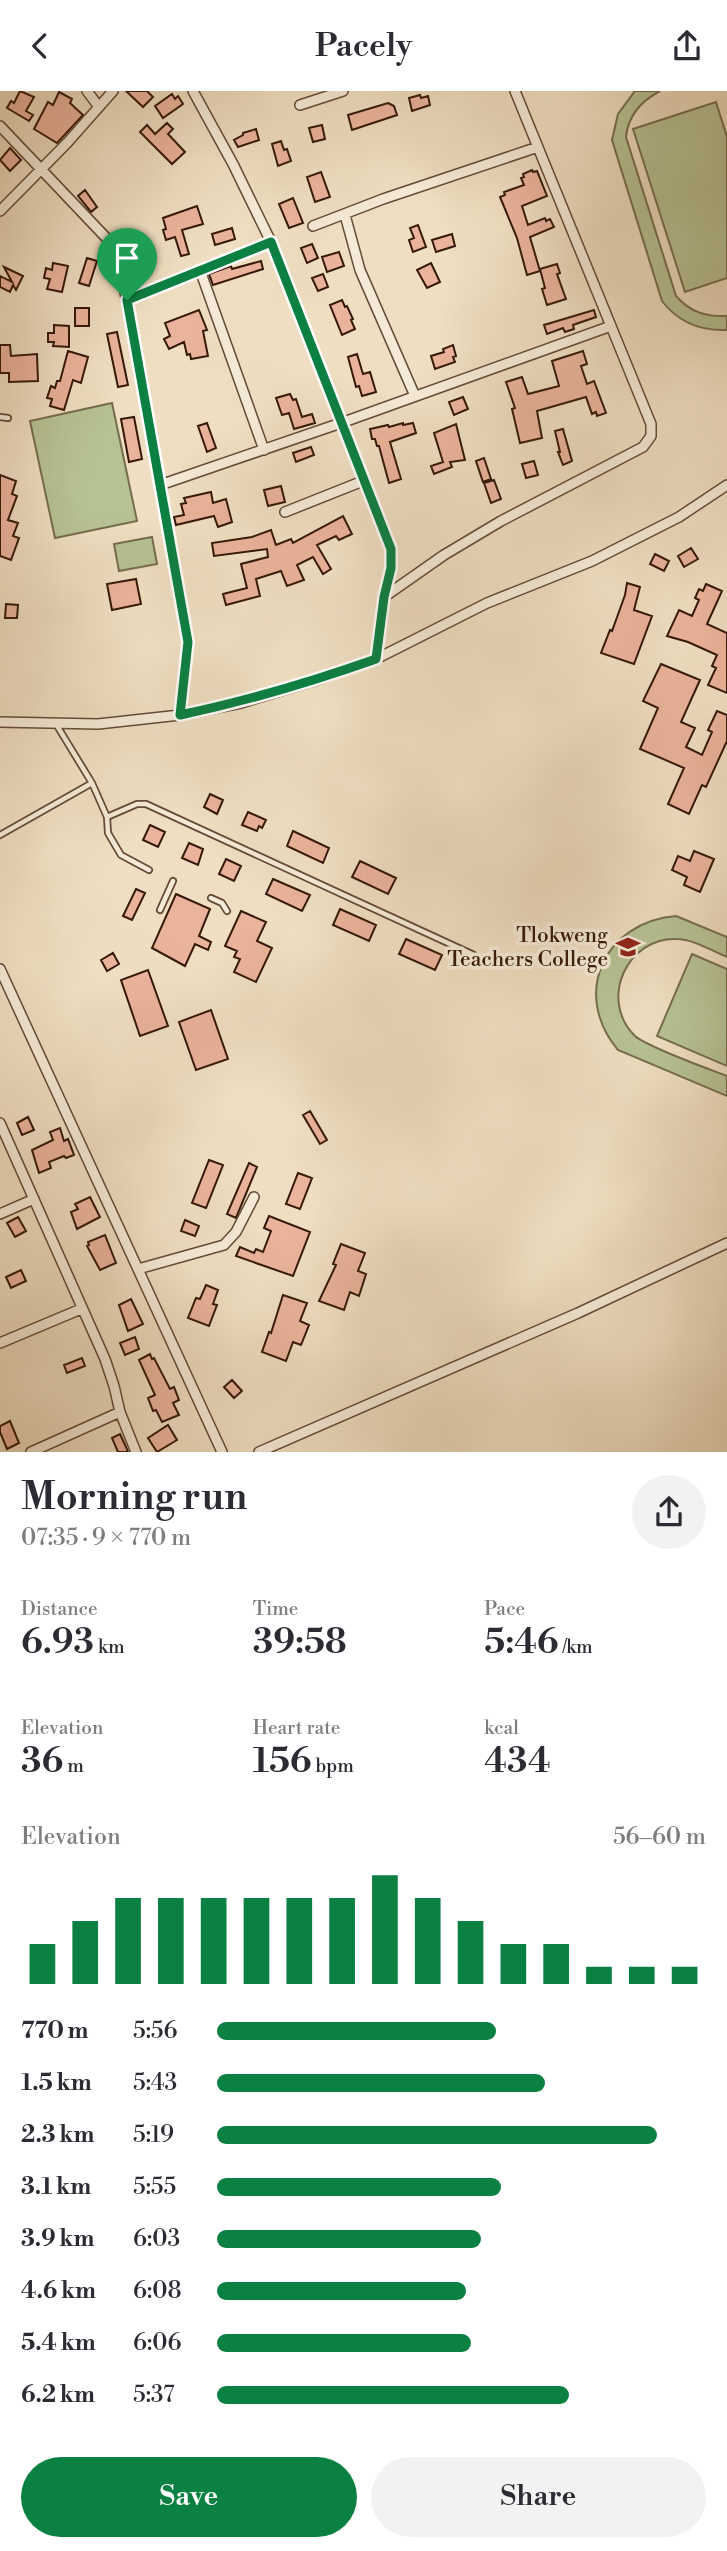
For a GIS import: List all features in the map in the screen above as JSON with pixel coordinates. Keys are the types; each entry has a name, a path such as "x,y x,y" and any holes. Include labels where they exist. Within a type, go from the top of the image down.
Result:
{"street":[{"path":"87,91 99,107"},
{"path":"0,211 113,91"},
{"path":"193,91 271,242 391,549 391,568 384,597 376,659"},
{"path":"299,105 343,91"},
{"path":"384,597 444,555 500,521 643,447 651,436 651,423 515,91"},
{"path":"0,126 113,244 118,253 188,642 180,715"},
{"path":"313,226 383,199 538,147"},
{"path":"345,215 360,270 415,396"},
{"path":"127,300 271,242"},
{"path":"200,270 264,450"},
{"path":"160,485 611,326"},
{"path":"285,512 363,481"},
{"path":"0,722 98,724 180,715 241,703 313,681 376,659 487,603 592,561 679,517 727,485"},
{"path":"0,969 222,1452"},
{"path":"0,1123 105,1359 120,1412 136,1452"},
{"path":"138,1269 224,1245 236,1232 254,1197"},
{"path":"0,1214 34,1199"},
{"path":"259,1452 578,1313 727,1243"},
{"path":"0,1343 81,1310"},
{"path":"31,1452 120,1412"}],"lane":[{"path":"0,417 8,418"},
{"path":"56,724 92,783 107,817 108,833 121,855 149,870"},
{"path":"0,835 92,783"},
{"path":"107,817 137,804 146,804 474,955"},
{"path":"160,910 173,881"},
{"path":"211,898 222,903 228,911"}],"green space":[{"path":"635,91 660,91 647,99 637,110 629,122 626,137 676,296 699,312 712,316 727,316 727,330 708,329 691,324 675,315 662,301 612,140 618,114"},
{"path":"716,102 727,137 727,278 685,292 633,129"},
{"path":"112,403 137,521 55,538 30,421"},
{"path":"152,537 157,564 119,571 114,544"},
{"path":"676,916 727,937 727,957 689,941 659,941 644,948 632,959 619,988 619,1005 624,1020 640,1040 727,1076 727,1096 618,1050 604,1028 597,1006 597,985 602,964 614,946 630,932 651,921"},
{"path":"692,954 727,969 727,1066 657,1036"}],"building":[{"path":"20,91 34,97 26,111 33,115 29,121 7,108 11,101 14,103"},
{"path":"126,91 147,91 153,97 143,107"},
{"path":"59,92 72,99 70,103 83,115 57,143 34,129 48,102 53,105"},
{"path":"172,94 175,99 178,96 183,104 163,118 155,106"},
{"path":"420,95 421,98 428,96 430,105 412,111 409,98"},
{"path":"388,103 394,106 397,115 352,130 348,115"},
{"path":"167,123 173,129 168,134 185,152 172,164 140,132 147,125 155,134"},
{"path":"322,125 325,139 313,142 309,128"},
{"path":"256,129 259,140 238,147 234,140 243,133"},
{"path":"281,141 291,161 278,166 272,144"},
{"path":"10,148 21,160 10,171 0,160"},
{"path":"537,171 547,196 522,206 528,225 545,218 546,221 550,219 554,227 530,237 540,271 527,275 517,238 500,197 505,195 504,192 524,185 521,178 524,177 523,174"},
{"path":"321,172 330,197 315,202 307,177"},
{"path":"85,190 97,207 91,212 78,196"},
{"path":"293,198 303,223 289,228 279,204"},
{"path":"197,206 203,224 182,230 189,254 181,256 175,237 166,240 163,218"},
{"path":"418,225 426,247 413,252 409,240 414,238 410,228"},
{"path":"232,228 235,239 215,245 212,234"},
{"path":"452,234 455,246 436,252 432,240"},
{"path":"312,244 318,258 307,263 301,248"},
{"path":"339,252 344,266 327,272 322,257"},
{"path":"87,258 97,261 89,286 79,283"},
{"path":"261,261 263,269 213,285 209,274 231,266 232,269"},
{"path":"53,263 68,266 62,292 47,289 50,279 44,278 46,268 52,270"},
{"path":"431,263 440,282 427,288 417,270"},
{"path":"557,264 560,273 557,274 566,299 547,305 540,269"},
{"path":"4,267 23,276 16,290 13,285 10,292 0,287 0,276 12,282"},
{"path":"323,274 328,287 318,291 312,278"},
{"path":"342,300 353,319 351,320 355,329 342,335 330,305"},
{"path":"75,308 89,308 89,326 75,326"},
{"path":"199,310 207,330 203,331 208,356 191,359 190,354 187,355 184,342 169,349 164,339 170,336 165,323"},
{"path":"594,310 596,317 573,325 574,329 565,332 563,328 547,334 544,325"},
{"path":"54,325 69,326 69,347 53,346 54,342 48,342 48,333 54,333"},
{"path":"117,332 128,385 118,387 107,334"},
{"path":"0,345 10,345 11,356 37,354 38,381 9,382 9,373 0,373"},
{"path":"453,345 455,362 435,369 431,356 444,352 443,349"},
{"path":"68,351 88,357 81,383 73,380 64,410 50,406 52,399 47,398 51,386 55,388 57,381 60,381"},
{"path":"583,351 587,364 581,366 587,384 594,381 606,413 597,416 596,412 592,414 586,397 537,411 542,438 520,443 512,409 515,408 506,382 522,377 528,394 559,386 552,361"},
{"path":"357,354 363,374 370,372 376,392 362,396 359,386 356,387 348,357"},
{"path":"290,394 293,400 296,399 302,417 312,414 315,423 294,429 289,413 282,415 276,398"},
{"path":"463,397 468,409 454,415 449,402"},
{"path":"134,417 142,459 129,462 121,419"},
{"path":"207,423 216,448 207,452 198,426"},
{"path":"413,423 416,433 390,442 401,479 389,483 379,446 375,439 372,439 370,429"},
{"path":"456,424 465,460 450,462 452,467 434,474 431,466 443,462 434,433"},
{"path":"563,429 572,461 563,465 555,431"},
{"path":"311,447 314,455 296,462 293,453"},
{"path":"484,458 491,479 483,482 476,461"},
{"path":"534,461 538,475 526,478 522,464"},
{"path":"0,475 16,481 12,494 17,496 8,520 18,523 13,536 19,538 11,560 0,556"},
{"path":"494,480 501,499 491,503 484,483"},
{"path":"281,486 285,502 268,506 264,490"},
{"path":"211,492 213,503 226,499 232,522 218,527 214,516 176,525 174,517 184,515 181,504 186,503 184,498"},
{"path":"343,516 352,534 339,540 336,536 317,545 331,569 323,574 313,557 297,565 304,580 287,586 281,571 256,579 260,596 226,605 223,594 247,588 241,564 268,557 267,549 214,556 212,543 252,537 271,530 276,545 291,539 293,543"},
{"path":"691,548 698,559 684,567 678,556"},
{"path":"655,554 669,561 664,571 650,564"},
{"path":"136,579 141,604 112,610 107,584"},
{"path":"627,583 640,587 634,610 652,616 634,664 601,653 610,630 612,631"},
{"path":"706,584 722,591 707,624 727,633 727,693 708,685 716,668 712,666 717,655 667,636 679,610 692,616 699,600 695,598 699,589 703,591"},
{"path":"6,604 18,605 17,618 5,618"},
{"path":"661,664 700,680 681,722 695,728 686,747 702,755 712,732 708,730 717,711 727,715 727,741 706,787 702,785 689,814 668,804 684,768 640,749 658,708 643,701"},
{"path":"210,794 223,800 217,814 204,807"},
{"path":"248,812 266,820 262,828 259,826 257,831 242,825"},
{"path":"150,825 165,832 158,847 143,840"},
{"path":"293,831 329,848 323,863 287,846"},
{"path":"189,843 203,849 198,865 182,858"},
{"path":"694,851 714,859 700,892 684,885 687,877 672,870 678,856 690,861"},
{"path":"226,859 241,866 234,881 219,874"},
{"path":"360,861 396,878 388,894 352,877"},
{"path":"273,879 310,895 302,911 266,894"},
{"path":"136,889 145,893 132,920 123,916"},
{"path":"176,894 210,909 199,936 211,942 208,950 195,944 185,966 152,948"},
{"path":"340,909 376,925 369,941 333,925"},
{"path":"241,911 266,922 257,941 272,948 256,982 234,972 240,959 234,957 237,951 225,946"},
{"path":"406,939 442,955 435,970 399,954"},
{"path":"113,953 119,964 107,971 101,960"},
{"path":"148,970 168,1026 140,1036 121,980"},
{"path":"211,1010 228,1059 196,1070 179,1022"},
{"path":"310,1111 327,1140 320,1144 303,1115"},
{"path":"28,1117 34,1130 22,1135 17,1123"},
{"path":"60,1128 64,1141 68,1139 74,1155 49,1162 51,1168 39,1173 32,1150 53,1140 50,1132"},
{"path":"209,1160 223,1165 206,1208 192,1203"},
{"path":"249,1163 257,1167 236,1218 227,1214"},
{"path":"298,1173 312,1178 300,1209 286,1204"},
{"path":"90,1197 100,1217 77,1229 71,1212 78,1209 75,1204"},
{"path":"269,1216 310,1232 293,1276 236,1256 240,1247 254,1253 256,1249 263,1252 271,1231 264,1228"},
{"path":"18,1217 26,1231 15,1237 7,1223"},
{"path":"185,1220 199,1226 195,1236 181,1231"},
{"path":"105,1235 116,1263 100,1270 87,1246 88,1242"},
{"path":"341,1244 365,1253 358,1271 366,1274 359,1296 350,1292 344,1310 319,1301 336,1265 333,1264"},
{"path":"21,1270 26,1281 11,1288 6,1277"},
{"path":"206,1285 218,1290 213,1304 217,1305 209,1326 188,1318 196,1298 200,1299"},
{"path":"283,1295 307,1303 300,1321 309,1325 301,1345 293,1342 286,1361 262,1352"},
{"path":"131,1299 143,1324 128,1331 119,1305"},
{"path":"135,1337 139,1349 125,1355 120,1343"},
{"path":"150,1354 170,1389 174,1387 179,1400 173,1403 179,1415 162,1422 156,1410 153,1411 148,1398 155,1395 139,1360"},
{"path":"82,1358 85,1366 67,1373 64,1365"},
{"path":"232,1380 242,1391 234,1398 224,1387"},
{"path":"10,1421 19,1443 7,1449 0,1426"},
{"path":"168,1425 177,1440 157,1452 148,1438"},
{"path":"120,1434 128,1452 118,1452 112,1438"}],"place":[{"name":"Tlokweng Teachers College","path":"628,947"}],"route":[{"path":"271,242 391,549 391,568 384,597 376,659 241,703 180,715 188,642 127,300 271,242"}]}
